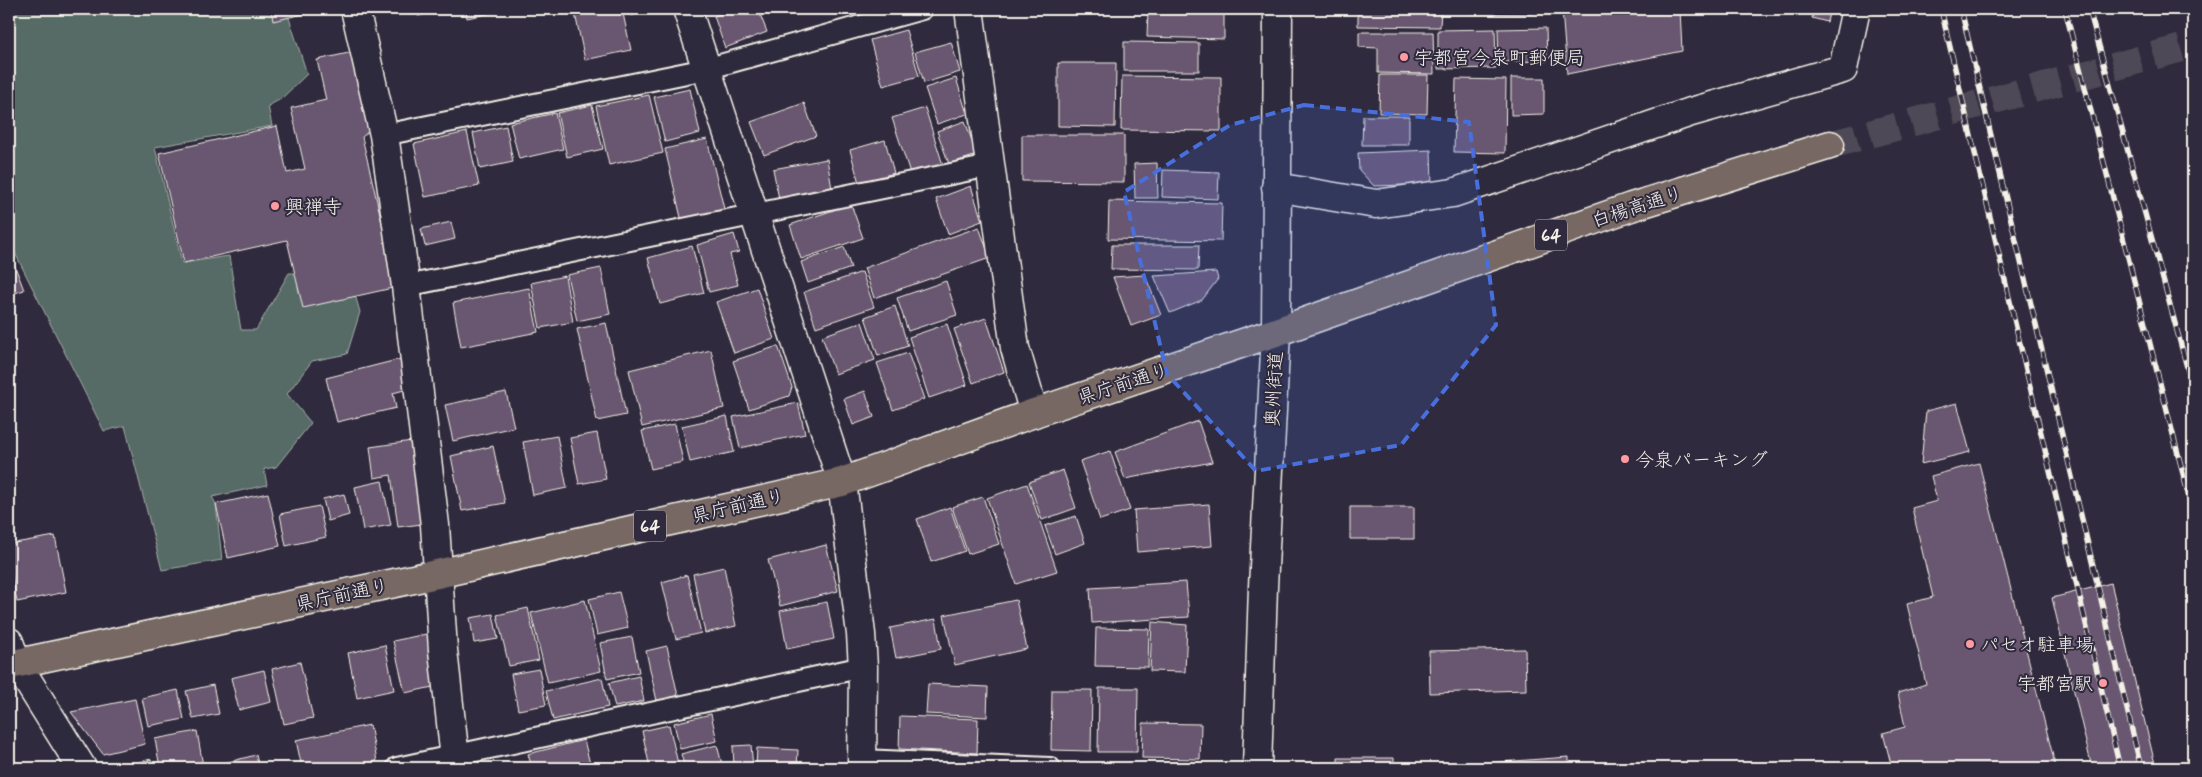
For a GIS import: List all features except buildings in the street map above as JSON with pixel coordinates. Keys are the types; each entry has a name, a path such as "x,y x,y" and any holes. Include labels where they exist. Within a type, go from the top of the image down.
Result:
{"main road":[{"name":"白楊高通り","path":"1276,332 1631,207 1830,146"},
{"name":"県庁前通り","path":"12,657 438,574 842,482 1034,413 1276,332"}],"street":[{"path":"355,9 384,135 406,286 435,525 455,762"},
{"path":"687,9 842,482 861,634 863,667 862,764"},
{"path":"969,9 1015,348 1034,413"},
{"name":"奥州街道","path":"1257,768 1263,587 1276,332 1278,9"},
{"path":"1276,187 1376,204 1453,193 1691,112 1843,69 1856,9"},
{"path":"12,657 82,768"}],"lane":[{"path":"384,135 706,69 883,14 922,9"},
{"path":"406,286 990,166"},
{"path":"396,768 455,762 863,667"},
{"path":"862,764 1050,768"}],"highlighted area":[{"path":"1304,105 1469,122 1496,325 1401,445 1256,471 1167,374 1124,192 1230,125"}],"green space":[{"path":"9,9 278,9 289,18 307,74 281,99 268,106 272,126 155,147 182,263 229,256 241,330 256,330 289,273 349,274 360,312 347,354 312,361 287,394 311,423 276,467 264,469 267,485 212,497 216,504 222,560 162,570 125,426 104,431 9,241"}],"tunnel":[{"path":"1830,145 2193,45"}],"railway":[{"path":"1941,9 2120,768"},
{"path":"1961,9 2141,768"},
{"path":"2065,9 2193,513"},
{"path":"2089,9 2193,389"}],"place":[{"name":"宇都宮今泉町郵便局","path":"1404,57"},
{"name":"興禅寺","path":"275,206"},
{"name":"今泉パーキング","path":"1625,459"},
{"name":"パセオ駐車場","path":"1970,644"},
{"name":"宇都宮駅","path":"2103,683"}]}
